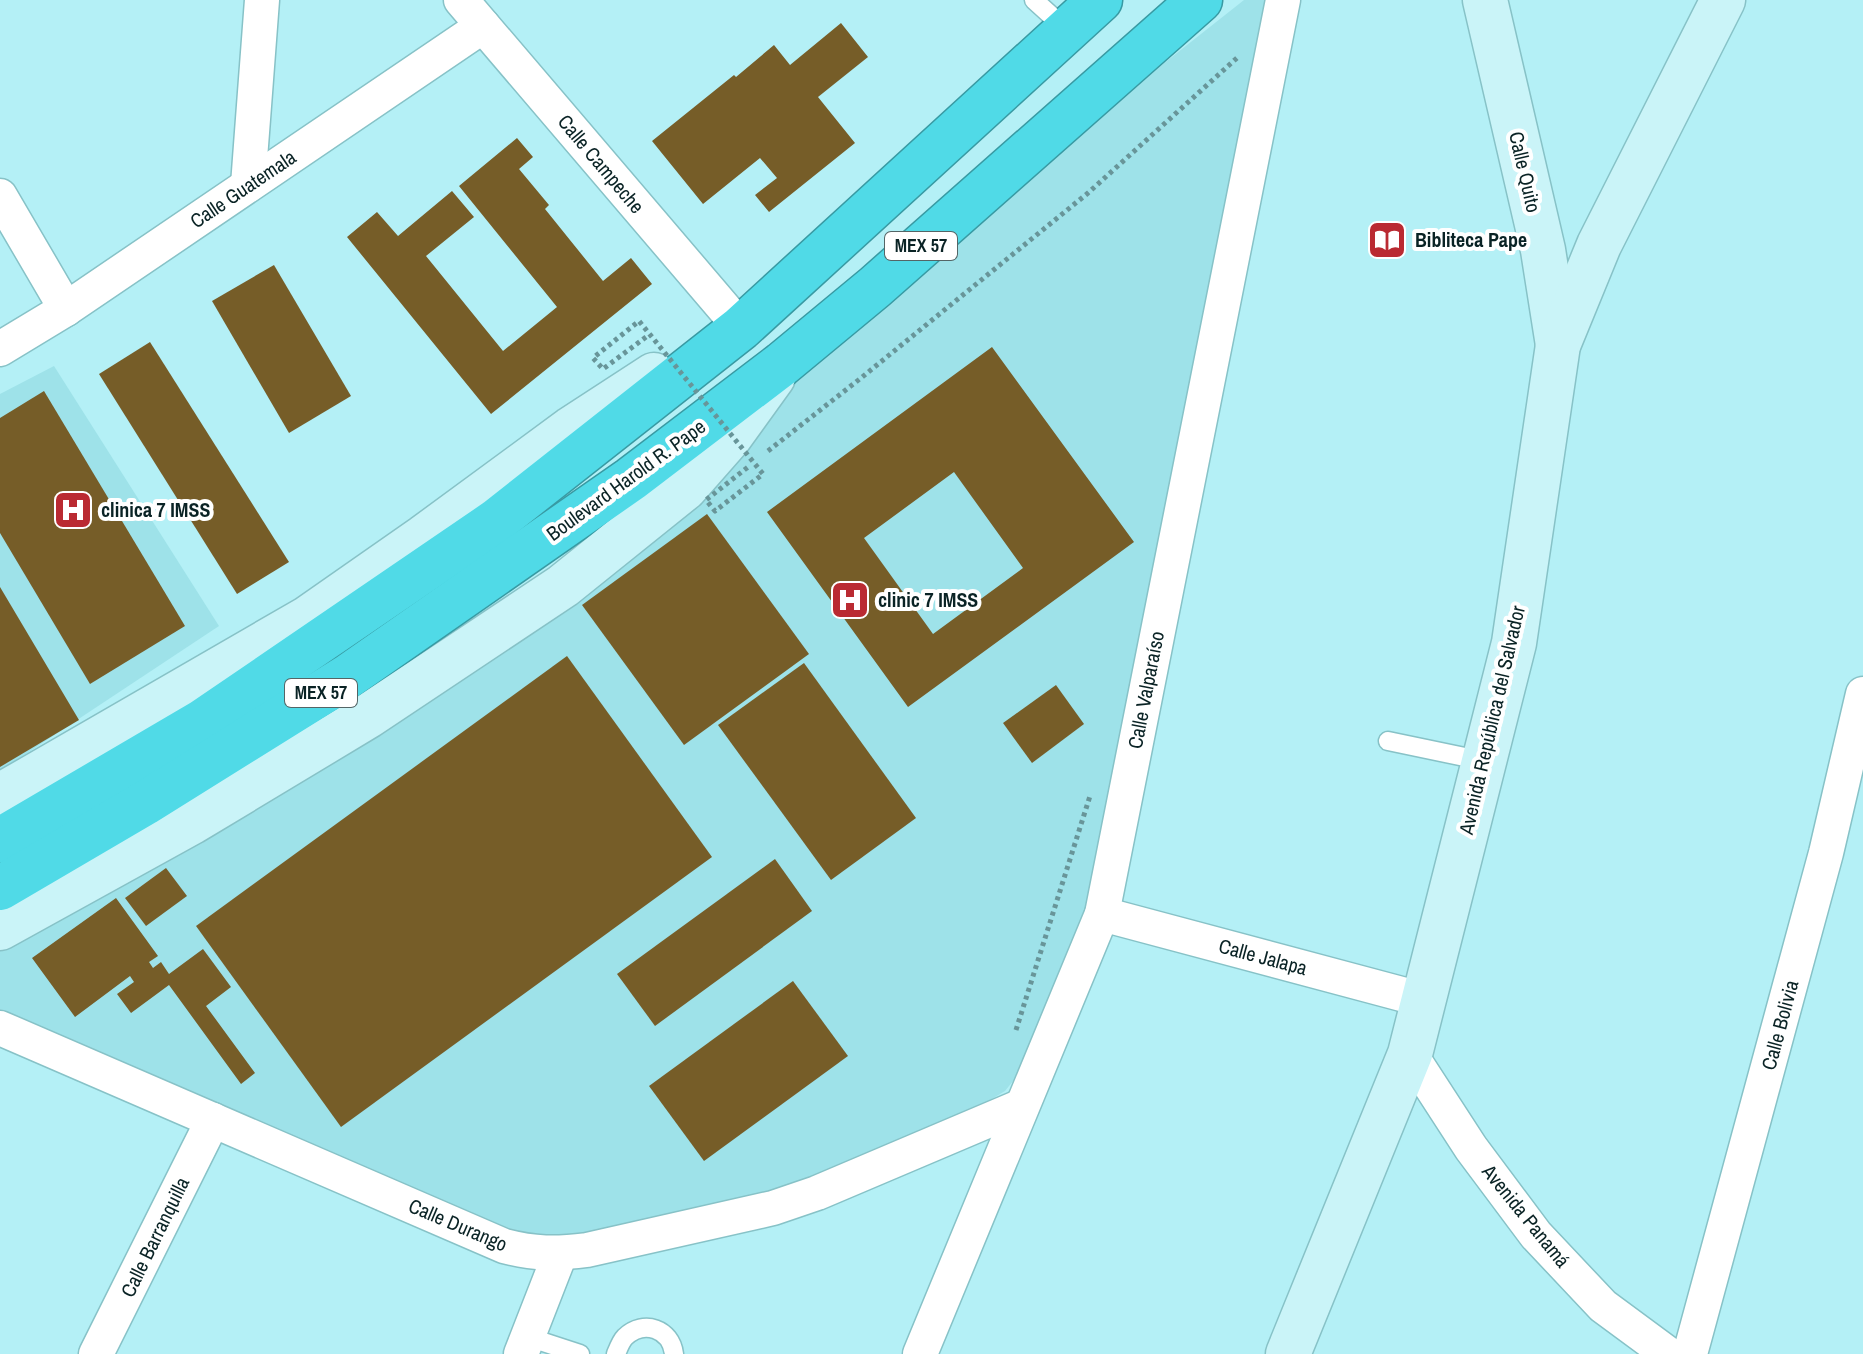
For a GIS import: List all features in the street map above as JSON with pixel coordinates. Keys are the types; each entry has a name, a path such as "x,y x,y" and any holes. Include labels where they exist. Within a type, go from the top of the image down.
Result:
{"highway":[{"name":"MEX 57","path":"0,840 203,721 496,521 741,328 1100,0"},
{"name":"Boulevard Harold R. Pape","path":"0,888 145,803 347,677 631,479 782,364 875,287 1200,0"}],"street":[{"path":"248,185 262,0"},
{"name":"Calle Valparaíso","path":"920,1354 1102,914 1283,0"},
{"name":"Calle Quito","path":"1485,0 1543,250 1558,345"},
{"name":"Avenida República del Salvador","path":"1288,1354 1410,1054 1514,643 1558,345 1599,245 1723,0"},
{"name":"Calle Guatemala","path":"0,349 66,309 248,185 472,13"},
{"name":"Calle Campeche","path":"472,13 741,328"},
{"path":"0,196 66,309"},
{"path":"0,796 308,618 571,429 660,372 741,328"},
{"path":"0,928 192,822 368,716 563,586 685,488 729,438 782,364"},
{"name":"Calle Bolivia","path":"1690,1354 1826,853 1863,694"},
{"name":"Calle Jalapa","path":"1102,914 1424,1000"},
{"name":"Calle Durango","path":"0,1028 504,1246 531,1253 560,1254 602,1247 773,1208 817,1193 1022,1106"},
{"name":"Avenida Panamá","path":"1410,1054 1471,1148 1536,1235 1603,1306 1668,1354"},
{"name":"Calle Barranquilla","path":"96,1354 213,1120"},
{"path":"524,1346 560,1254"}],"lane":[{"path":"1034,0 1067,30"},
{"path":"1388,741 1484,761"},
{"path":"616,1354 624,1338 636,1330 651,1327 665,1333 674,1354"},
{"path":"524,1346 580,1354"}],"path":[{"path":"646,337 603,369 593,358 639,321 763,474 715,511 706,500 748,467 873,369 1088,193 1238,56 1235,72"},
{"path":"1013,1038 1091,790"}],"shaded area":[{"name":"clinic 7 IMSS","path":"1244,0 1272,0 1088,914 1036,1052 1005,1091 965,1115 830,1170 745,1200 609,1234 526,1242 0,1014 0,926 396,697 805,370 1163,64"},
{"name":"clinica 7 IMSS","path":"54,366 219,626 0,771 0,394"}],"building":[{"path":"841,23 868,57 818,97 855,143 769,212 755,195 777,178 760,158 703,204 652,141 774,45 790,65"},
{"path":"517,138 533,157 519,169 549,205 545,209 603,281 631,258 652,284 491,414 347,237 377,212 398,236 452,191 474,217 426,256 503,351 557,307 459,186"},
{"path":"274,265 351,396 289,433 212,301"},
{"path":"150,342 289,562 237,594 99,374"},
{"path":"992,347 1134,542 908,707 767,512","holes":["954,472 1023,568 933,634 864,538"]},
{"path":"44,391 185,626 90,684 0,533 0,418"},
{"path":"707,514 809,654 684,745 582,605"},
{"path":"0,587 79,720 0,767"},
{"path":"567,656 712,857 341,1127 196,926"},
{"path":"804,663 916,818 831,880 718,725"},
{"path":"1056,685 1084,724 1032,763 1003,723"},
{"path":"775,859 812,911 655,1026 617,974"},
{"path":"166,868 187,896 146,926 125,898"},
{"path":"116,898 158,956 149,962 153,968 161,962 169,974 203,949 231,987 206,1006 255,1073 241,1084 169,985 131,1013 117,994 134,982 130,976 75,1017 32,958"},
{"path":"793,981 848,1056 704,1161 649,1086"}],"place":[{"name":"Bibliteca Pape","path":"1387,240"},
{"name":"clinica 7 IMSS","path":"73,510"},
{"name":"clinic 7 IMSS","path":"850,600"}]}
